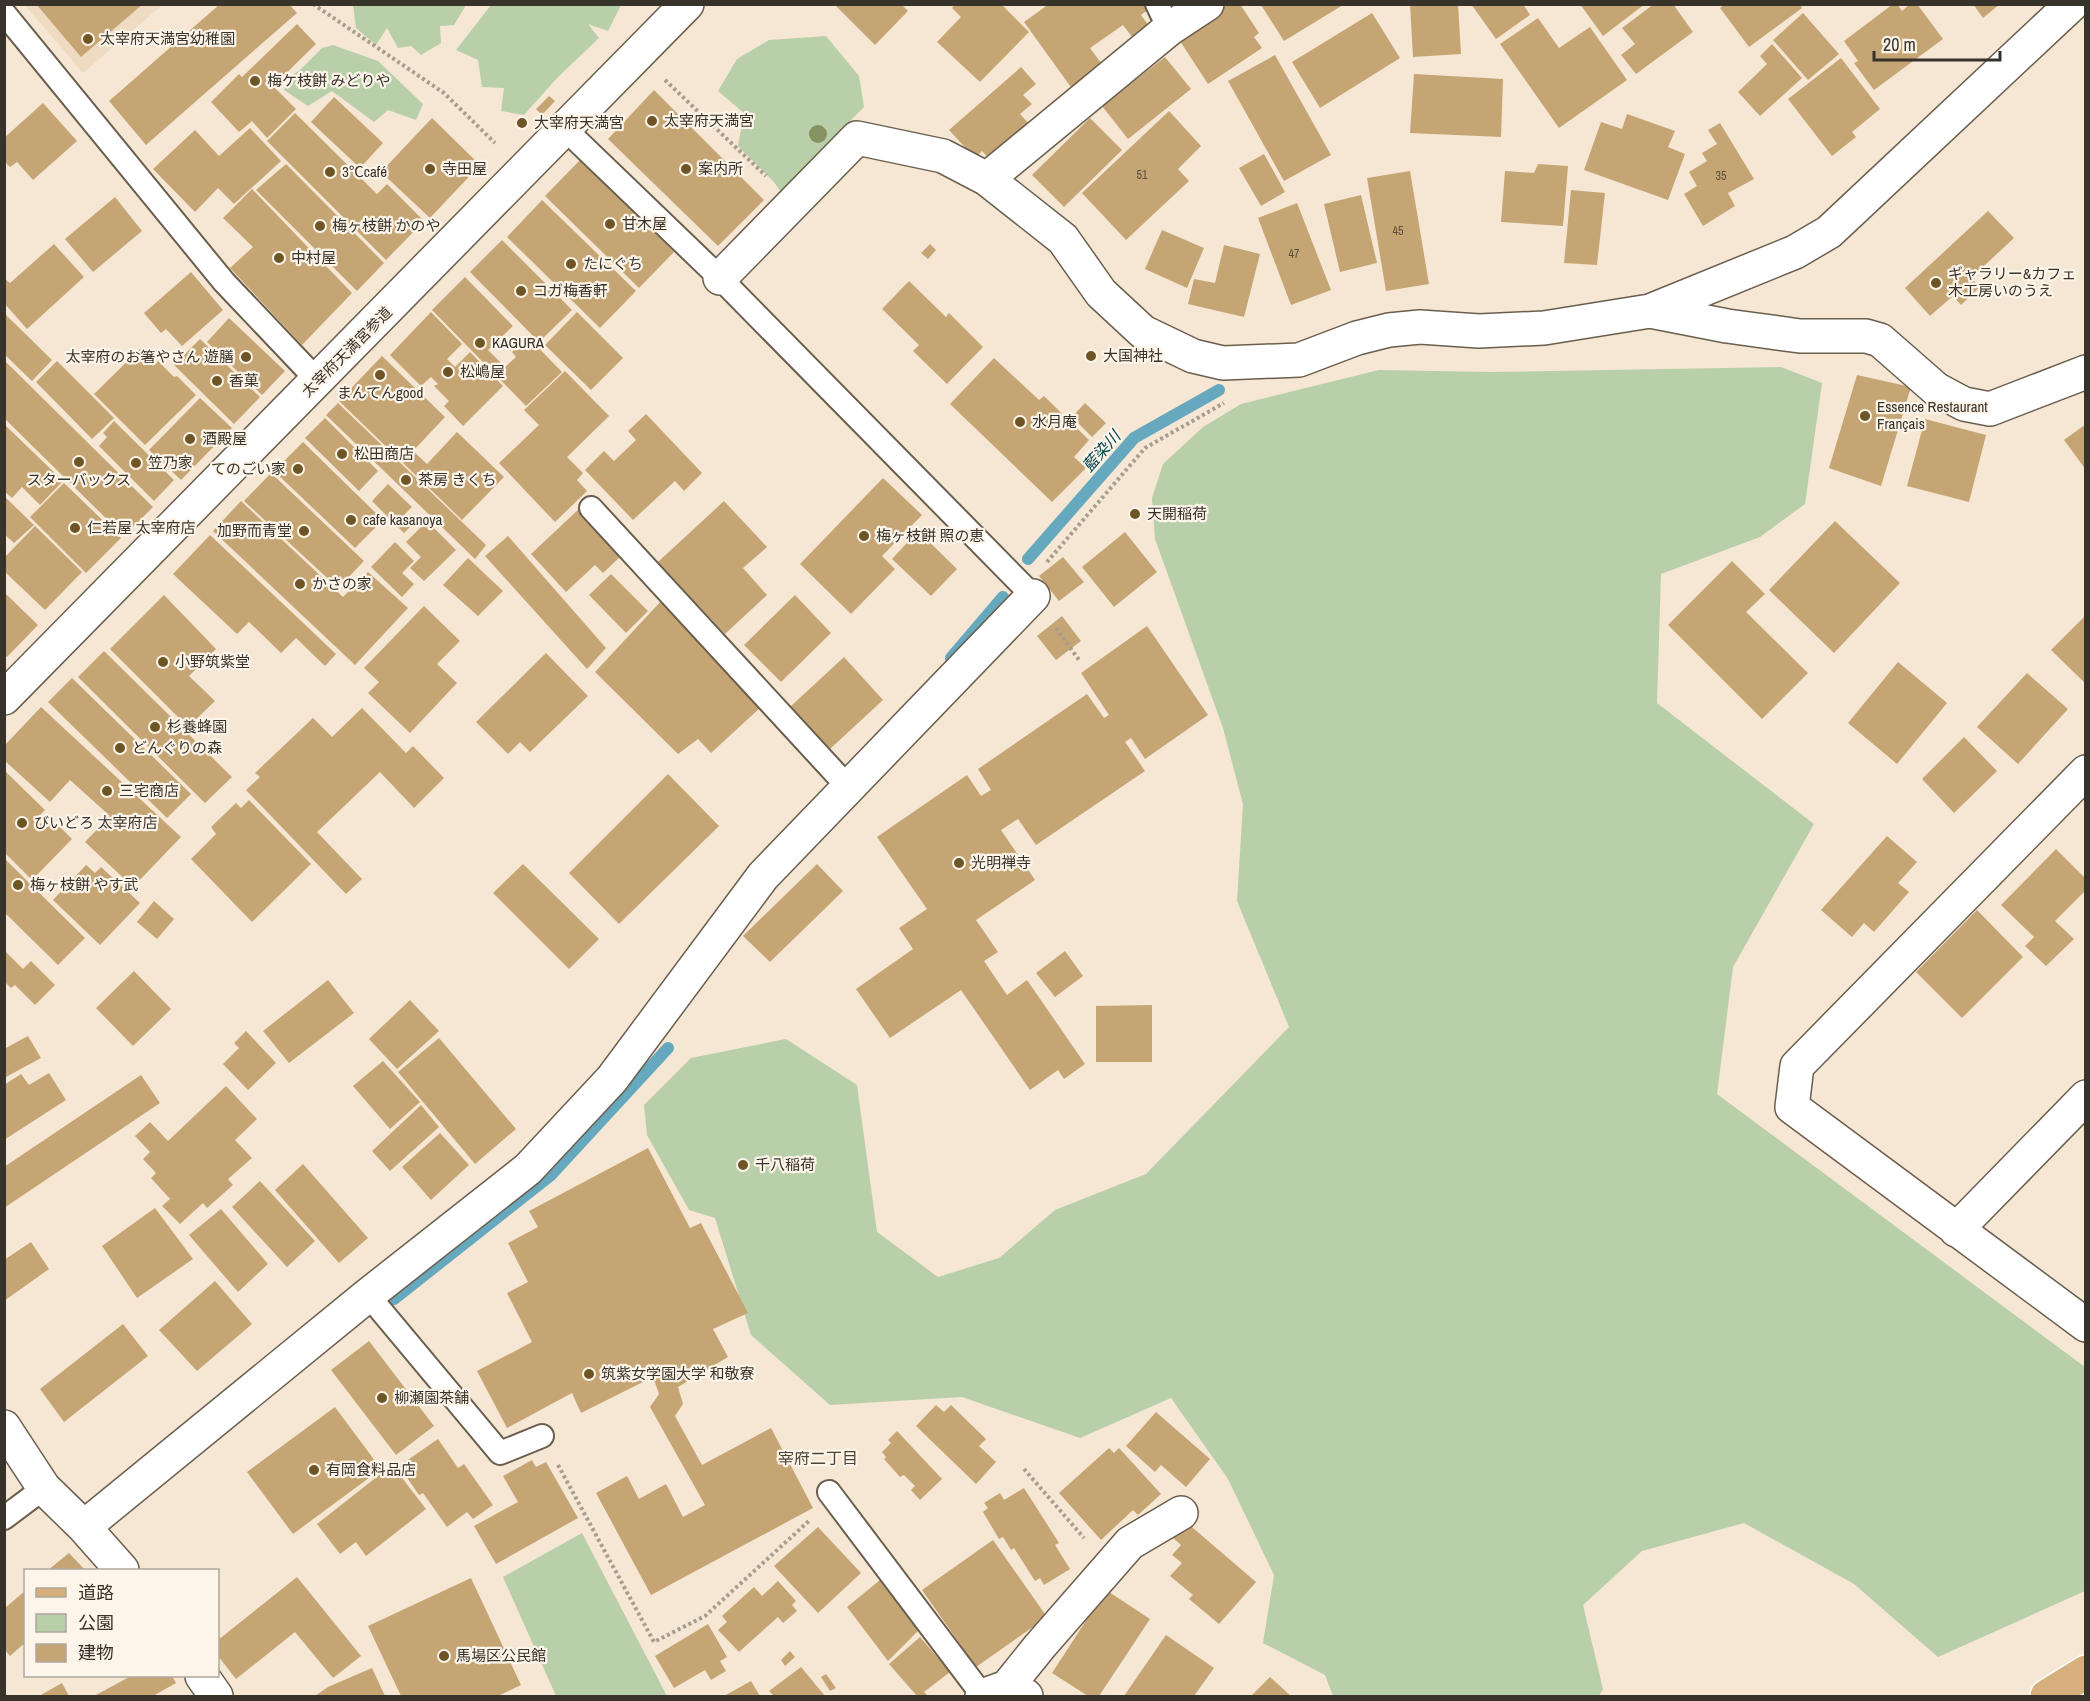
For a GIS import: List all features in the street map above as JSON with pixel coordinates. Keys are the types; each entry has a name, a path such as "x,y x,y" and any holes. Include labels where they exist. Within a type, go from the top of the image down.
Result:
{"main road":[{"path":"2047,1696 2085,1672"}],"street":[{"name":"太宰府天満宮参道","path":"4,698 687,4"},
{"path":"987,179 1163,17 1207,4"},
{"path":"720,278 857,138 943,156 987,179 1063,239 1101,293 1143,332 1193,356 1223,363 1299,360 1357,338 1389,330 1420,327 1479,331 1544,328 1650,311 1796,252 1829,232 2072,4"},
{"path":"1650,311 1727,326 1800,336 1866,336 1880,340 1935,389 1964,404 1990,409 2085,372"},
{"path":"84,1527 368,1295 528,1169 612,1079 763,876 849,788 1029,592"},
{"path":"2085,772 1797,1066 1792,1107 2085,1325"},
{"path":"1956,1230 2085,1097"},
{"path":"4,1427 44,1488 84,1527 121,1569"},
{"path":"999,1694 1111,1563 1130,1544 1181,1513"},
{"path":"203,1677 216,1696"}],"lane":[{"path":"4,12 224,282 318,381"},
{"path":"565,129 720,278 1029,592"},
{"path":"591,508 849,788"},
{"path":"368,1295 500,1453 542,1436"},
{"path":"4,1518 44,1488"},
{"path":"831,1495 999,1694"}],"path":[{"path":"313,4 444,93 524,172"},
{"path":"638,55 793,202"},
{"path":"1029,592 1145,448 1227,401"},
{"path":"542,1436 654,1642 705,1616 831,1495"},
{"path":"1024,1469 1076,1531 1111,1563"}],"shaded area":[{"name":"太宰府天満宮幼稚園","path":"25,5 162,5 83,73"}],"green space":[{"path":"353,4 466,5 454,25 440,26 441,43 421,55 411,46 398,48 387,28 376,45 356,28"},
{"path":"621,4 608,31 588,24 599,38 557,78 524,115 501,111 504,88 482,87 478,60 456,50 491,5"},
{"path":"826,36 859,76 864,107 846,125 869,134 785,198 774,182 738,146 744,113 718,91 737,59 769,40"},
{"path":"333,45 378,61 423,104 416,120 388,110 374,122 332,91 308,106 284,90 288,78 301,69 322,48"},
{"path":"1781,367 1822,383 1805,504 1760,537 1661,574 1657,703 1814,824 1733,967 1717,1094 2085,1367 2085,1591 1938,1657 1854,1584 1744,1523 1642,1551 1583,1605 1603,1689 1599,1696 1333,1696 1325,1675 1263,1643 1274,1575 1228,1479 1171,1398 1080,1438 962,1397 830,1405 751,1335 715,1218 689,1210 647,1135 644,1105 691,1058 786,1039 857,1085 877,1232 938,1277 999,1258 1055,1210 1146,1174 1289,1027 1237,901 1243,804 1223,728 1155,539 1152,498 1163,464 1203,427 1241,404 1379,370 1492,372"},
{"path":"582,1533 667,1696 556,1696 503,1577"}],"building":[{"path":"36,4 143,4 81,57"},
{"path":"220,4 289,4 297,13 146,145 109,101"},
{"path":"834,4 901,4 908,11 875,45"},
{"path":"955,4 1001,4 1029,32 980,82 937,42 961,17 952,8"},
{"path":"1049,4 1146,4 1149,9 1141,15 1152,30 1136,42 1123,25 1090,48 1104,67 1073,90 1024,22"},
{"path":"1222,4 1240,4 1259,33 1254,37 1262,48 1208,84 1176,35"},
{"path":"1410,4 1458,4 1461,54 1413,57"},
{"path":"1471,4 1523,4 1530,15 1496,39"},
{"path":"1580,4 1645,4 1603,36"},
{"path":"1654,4 1673,4 1693,32 1636,74 1621,55 1635,44 1622,28"},
{"path":"1725,4 1800,4 1802,8 1749,47 1720,8"},
{"path":"1893,4 1897,4 1902,11 1910,4 1917,4 1943,39 1874,90 1854,63 1858,61 1844,41"},
{"path":"1973,4 2000,4 1983,18"},
{"path":"1261,5 1343,5 1284,41"},
{"path":"1372,13 1400,58 1320,108 1292,62"},
{"path":"1803,13 1839,54 1808,80 1773,40"},
{"path":"1538,18 1559,48 1590,27 1627,80 1559,128 1500,44"},
{"name":"梅ケ枝餅 みどりや","path":"297,24 316,44 273,86 296,109 267,138 252,121 239,132 211,102 239,74 242,77"},
{"path":"1772,44 1802,78 1760,116 1738,92 1767,64 1760,56"},
{"path":"1275,55 1331,155 1284,181 1228,81"},
{"path":"1165,57 1191,89 1128,139 1102,106"},
{"path":"1841,58 1880,109 1852,132 1856,137 1832,156 1788,99"},
{"path":"1021,67 1036,84 1023,95 1032,104 1020,114 1031,126 991,161 982,151 975,158 949,130"},
{"path":"1414,74 1503,79 1501,137 1410,133"},
{"name":"案内所","path":"654,90 764,200 718,246 608,139"},
{"path":"549,96 555,101 542,115 536,109"},
{"path":"334,97 383,143 360,168 311,122"},
{"path":"43,103 77,141 33,180 17,162 10,167 4,161 4,138"},
{"path":"1169,111 1201,146 1178,169 1189,181 1126,240 1082,193"},
{"path":"295,113 377,194 387,184 424,221 386,260 267,141"},
{"path":"1627,114 1675,131 1668,147 1685,154 1668,200 1584,170 1601,122 1622,129"},
{"name":"寺田屋","path":"432,118 480,165 430,218 381,172"},
{"path":"1090,118 1122,150 1064,207 1032,175"},
{"path":"1720,123 1754,179 1728,193 1735,206 1703,226 1684,194 1697,186 1689,172 1707,161 1702,153 1717,144 1708,130"},
{"path":"250,128 281,161 234,204 218,188 195,212 153,169 195,130 219,156"},
{"path":"1264,154 1285,192 1261,206 1239,168"},
{"name":"甘木屋","path":"580,160 674,252 639,288 545,196"},
{"name":"梅ヶ枝餅 かのや","path":"286,164 384,263 357,291 256,190"},
{"path":"1538,164 1568,166 1563,226 1501,222 1505,171 1534,173"},
{"path":"1410,171 1429,284 1386,291 1367,178"},
{"name":"中村屋","path":"252,189 352,293 302,345 230,268 253,247 223,218"},
{"path":"1571,190 1605,193 1597,265 1564,263"},
{"path":"1361,195 1377,263 1340,272 1324,204"},
{"path":"115,197 142,231 93,272 65,239"},
{"name":"たにぐち","path":"542,200 636,291 600,328 507,237"},
{"path":"1297,203 1331,290 1291,305 1258,218"},
{"path":"1988,211 2014,238 1971,278 1980,287 1961,305 1953,296 1930,316 1905,288"},
{"path":"1162,230 1204,248 1187,288 1145,269"},
{"name":"コガ梅香軒","path":"502,240 572,310 539,342 470,272"},
{"path":"54,244 84,277 27,329 4,303 4,278 10,283"},
{"path":"930,244 936,250 928,259 921,253"},
{"path":"1224,245 1260,254 1244,317 1188,304 1194,279 1215,283"},
{"path":"191,272 223,310 182,346 166,329 161,333 144,313"},
{"name":"KAGURA","path":"465,277 513,326 488,350 505,367 516,357 512,352 527,336 562,372 526,406 432,310"},
{"path":"909,281 946,317 949,313 983,347 947,384 913,351 919,345 882,309"},
{"name":"松嶋屋","path":"431,312 462,344 447,359 455,367 470,352 503,386 463,426 444,406 449,401 434,386 438,384 431,377 421,386 390,355"},
{"path":"577,312 623,358 591,390 545,345"},
{"path":"4,313 52,360 32,381 4,354"},
{"name":"太宰府のお箸やさん 遊膳","path":"229,318 285,371 262,395 207,342"},
{"name":"香菓","path":"200,339 260,397 234,424 174,365"},
{"path":"140,349 156,364 158,361 174,377 177,376 196,395 145,445 94,394"},
{"path":"382,356 445,417 413,451 427,464 457,432 504,477 462,520 339,401"},
{"name":"水月庵","path":"994,358 1039,400 1044,396 1089,440 1074,457 1086,468 1052,502 950,404"},
{"name":"スターバックス","path":"4,360 153,507 124,536 4,418"},
{"path":"57,361 114,418 92,439 36,382"},
{"path":"565,371 609,416 567,457 583,473 577,480 587,491 555,522 499,463 539,425 524,410"},
{"path":"1857,375 1911,387 1881,486 1829,468"},
{"name":"酒殿屋","path":"200,398 232,428 181,480 149,450"},
{"name":"茶房 きくち","path":"338,403 486,545 475,559 326,415"},
{"path":"1085,403 1106,423 1092,437 1072,417"},
{"path":"646,414 702,473 684,491 675,481 633,520 585,470 604,451 614,461 636,440 628,431"},
{"name":"松田商店","path":"325,418 378,471 359,491 305,438"},
{"path":"1925,419 1986,435 1969,502 1907,486"},
{"name":"笠乃家","path":"114,421 174,480 154,501 99,446 107,437 103,433"},
{"path":"4,424 63,481 40,505 22,487 12,498 4,491"},
{"path":"2086,424 2086,470 2064,440"},
{"path":"303,442 383,520 355,548 274,471"},
{"name":"加野而青堂","path":"271,473 364,561 338,588 244,501"},
{"name":"梅ヶ枝餅 照の恵","path":"883,478 922,515 882,556 895,569 851,614 800,564"},
{"name":"仁若屋 太宰府店","path":"64,483 121,538 86,573 30,517"},
{"path":"388,484 412,507 404,515 413,524 404,533 372,501"},
{"path":"4,496 34,525 14,543 4,534"},
{"name":"かさの家","path":"241,501 343,597 368,572 408,608 355,665 213,531"},
{"path":"724,501 767,547 743,568 767,595 725,634 658,562"},
{"path":"580,508 623,554 603,573 595,565 566,592 531,554"},
{"path":"427,521 456,550 424,581 410,568 421,557 406,542"},
{"path":"1835,521 1900,583 1834,653 1769,590"},
{"path":"35,526 82,572 45,610 4,571 4,558"},
{"path":"918,531 957,569 931,596 892,559"},
{"path":"1125,532 1157,572 1114,607 1082,567"},
{"path":"210,535 336,654 325,666 296,638 281,653 249,622 237,634 173,574"},
{"path":"508,536 606,648 587,669 485,556"},
{"path":"395,542 414,561 402,573 414,584 402,597 371,567"},
{"path":"1063,557 1084,582 1059,601 1039,576"},
{"path":"468,558 503,591 478,616 443,585"},
{"path":"1732,561 1765,594 1746,612 1808,673 1762,719 1668,625"},
{"path":"611,574 648,611 626,633 589,595"},
{"path":"4,592 38,625 7,657 4,655"},
{"name":"小野筑紫堂","path":"164,595 216,649 189,676 215,701 188,727 110,649"},
{"path":"795,595 831,633 781,682 744,645"},
{"path":"663,599 761,707 711,753 698,739 678,754 595,672"},
{"path":"424,606 460,641 437,664 457,683 410,733 368,693 379,682 364,668"},
{"path":"2086,615 2086,684 2051,650"},
{"path":"1062,616 1081,641 1056,660 1037,636"},
{"name":"光明禅寺","path":"1147,626 1208,715 1145,759 1131,738 1125,742 1145,771 1036,845 1018,819 1001,830 1035,880 976,920 998,952 984,961 1007,995 1027,980 1085,1064 1064,1079 1058,1070 1030,1090 961,990 890,1038 856,989 913,949 899,928 927,909 877,837 967,775 981,796 991,790 978,769 1087,694 1104,718 1109,715 1081,673"},
{"name":"杉養蜂園","path":"104,651 232,777 205,803 78,677"},
{"path":"546,653 588,696 530,752 520,742 508,754 476,722"},
{"path":"844,657 883,700 830,749 790,707"},
{"path":"1898,662 1947,703 1897,764 1848,723"},
{"path":"2027,673 2068,709 2018,764 1977,727"},
{"name":"どんぐりの森","path":"72,678 191,794 167,818 48,702"},
{"name":"三宅商店","path":"41,707 181,837 133,887 85,842 110,816 70,780 50,802 4,760 4,746"},
{"path":"362,708 406,753 413,746 444,778 414,808 380,772 317,832 362,879 346,894 246,790 260,777 255,773 313,718 332,737"},
{"path":"1964,737 1997,771 1954,813 1922,779"},
{"name":"びいどろ 太宰府店","path":"4,770 45,810 36,819 44,827 52,819 72,839 32,880 4,852"},
{"path":"668,774 719,826 619,924 569,873"},
{"path":"249,800 311,864 252,922 191,859 216,834 211,827 236,803 241,808"},
{"path":"1887,836 1917,862 1898,883 1909,892 1874,932 1864,923 1852,937 1821,910"},
{"path":"2056,849 2086,879 2086,890 2055,921 2074,939 2046,966 2025,946 2034,937 2001,905"},
{"name":"梅ヶ枝餅 やす武","path":"4,858 85,938 58,965 4,912"},
{"path":"523,864 599,939 569,969 493,893"},
{"path":"817,864 843,891 770,962 743,936"},
{"path":"86,865 95,873 101,867 140,903 100,945 53,900"},
{"path":"154,901 174,919 157,939 137,922"},
{"path":"1977,910 2023,957 1962,1018 1916,972"},
{"path":"4,950 23,969 31,961 55,985 35,1005 15,985 11,988 4,981"},
{"path":"1065,951 1083,976 1055,997 1036,973"},
{"path":"134,971 171,1009 133,1046 96,1008"},
{"path":"328,980 354,1013 289,1063 263,1031"},
{"path":"410,1000 439,1031 397,1069 369,1039"},
{"path":"1152,1005 1152,1062 1096,1062 1096,1006"},
{"path":"246,1031 276,1063 248,1090 223,1064 239,1048 234,1043"},
{"path":"28,1036 41,1058 4,1078 4,1049"},
{"path":"439,1038 516,1129 475,1164 398,1072"},
{"path":"383,1061 420,1102 390,1129 353,1086"},
{"path":"49,1073 66,1100 4,1140 4,1085 21,1074 29,1085"},
{"path":"141,1075 160,1103 4,1208 4,1167"},
{"path":"226,1086 257,1119 235,1140 252,1158 228,1179 233,1185 207,1208 203,1203 180,1224 162,1206 170,1199 151,1178 156,1173 143,1159 150,1152 135,1136 150,1122 168,1141"},
{"path":"421,1105 439,1127 390,1171 372,1151"},
{"path":"440,1133 469,1165 431,1200 402,1167"},
{"name":"筑紫女学園大学 和敬寮","path":"648,1148 690,1228 701,1223 748,1313 713,1329 728,1357 678,1387 683,1404 675,1416 702,1465 771,1428 813,1508 651,1595 596,1493 627,1476 639,1499 666,1484 683,1517 705,1505 650,1407 659,1394 653,1377 581,1413 572,1393 507,1428 477,1371 532,1342 507,1293 528,1282 508,1243 538,1227 529,1211"},
{"path":"303,1164 368,1238 339,1263 275,1190"},
{"path":"260,1181 315,1241 287,1267 232,1207"},
{"path":"155,1208 193,1259 137,1298 102,1246"},
{"path":"221,1209 268,1264 238,1292 189,1235"},
{"path":"31,1242 49,1269 4,1301 4,1260"},
{"path":"215,1281 252,1324 197,1371 159,1330"},
{"path":"123,1324 148,1356 64,1422 40,1389"},
{"name":"柳瀬園茶舗","path":"369,1341 434,1426 396,1455 331,1370"},
{"path":"936,1405 944,1412 951,1405 986,1439 979,1446 996,1462 976,1484 916,1426"},
{"name":"有岡食料品店","path":"335,1407 381,1469 293,1534 247,1472"},
{"path":"1156,1412 1210,1459 1186,1487 1161,1465 1155,1472 1126,1446"},
{"path":"897,1431 942,1479 920,1500 911,1490 915,1486 904,1475 900,1477 884,1459 886,1457 882,1452 891,1443 888,1440"},
{"path":"438,1439 458,1468 464,1464 493,1505 473,1519 467,1512 447,1527 423,1493 419,1495 399,1466"},
{"path":"1109,1448 1114,1453 1119,1448 1161,1494 1138,1515 1133,1510 1101,1540 1059,1493"},
{"path":"532,1460 536,1467 546,1462 578,1518 496,1564 474,1526 518,1502 503,1476"},
{"path":"392,1465 426,1509 366,1556 356,1542 340,1554 317,1524"},
{"path":"1024,1488 1059,1543 1055,1545 1070,1569 1044,1585 1040,1578 1035,1581 1014,1548 1011,1550 1003,1537 999,1539 983,1512 988,1508 984,1503 1000,1493 1004,1500"},
{"path":"1186,1522 1256,1582 1219,1624 1189,1599 1193,1595 1170,1576 1182,1563 1172,1555 1181,1545 1173,1538"},
{"path":"818,1527 861,1573 818,1613 774,1566"},
{"path":"993,1540 1047,1617 976,1667 922,1590"},
{"path":"69,1553 84,1569 49,1569"},
{"path":"885,1576 920,1629 888,1661 847,1607"},
{"path":"297,1577 361,1656 333,1678 295,1632 236,1679 219,1657 219,1639"},
{"name":"馬場区公民館","path":"471,1578 521,1685 498,1696 401,1696 368,1626"},
{"path":"778,1581 796,1601 792,1605 797,1611 783,1623 778,1617 739,1652 718,1630 727,1622 722,1616 754,1587 762,1596"},
{"path":"1106,1590 1150,1619 1099,1696 1088,1696 1052,1673"},
{"path":"24,1592 24,1644 10,1656 5,1650 5,1608"},
{"path":"708,1624 727,1657 720,1661 726,1671 711,1680 705,1670 674,1688 655,1656"},
{"path":"1166,1635 1214,1668 1194,1696 1124,1696"},
{"path":"920,1637 950,1672 924,1692 928,1696 917,1696 889,1664"},
{"path":"790,1651 795,1657 785,1666 781,1660"},
{"path":"801,1667 825,1696 774,1696 769,1691"},
{"path":"372,1668 385,1696 315,1696 328,1687"},
{"path":"826,1674 836,1688 830,1691 821,1677"},
{"path":"129,1677 173,1677 176,1683 153,1696 94,1696"},
{"path":"1270,1677 1291,1696 1251,1696"},
{"path":"751,1681 760,1696 724,1696"},
{"path":"62,1683 69,1696 39,1696"}],"waterway":[{"name":"藍染川","path":"1028,559 1134,438 1219,390"},
{"name":"藍染川","path":"951,658 1003,597"},
{"path":"394,1299 551,1175 668,1048"}],"place":[{"name":"太宰府天満宮幼稚園","path":"88,39"},
{"name":"梅ケ枝餅 みどりや","path":"255,81"},
{"name":"太宰府天満宮","path":"652,121"},
{"name":"大宰府天満宮","path":"522,123"},
{"name":"寺田屋","path":"430,169"},
{"name":"案内所","path":"686,169"},
{"name":"3℃café","path":"330,172"},
{"name":"甘木屋","path":"610,224"},
{"name":"梅ヶ枝餅 かのや","path":"320,226"},
{"name":"中村屋","path":"279,258"},
{"name":"たにぐち","path":"571,264"},
{"name":"ギャラリー&カフェ 木工房いのうえ","path":"1936,283"},
{"name":"コガ梅香軒","path":"521,291"},
{"name":"KAGURA","path":"480,343"},
{"name":"大国神社","path":"1091,356"},
{"name":"太宰府のお箸やさん 遊膳","path":"246,357"},
{"name":"松嶋屋","path":"448,372"},
{"name":"まんてんgood","path":"380,375"},
{"name":"香菓","path":"217,381"},
{"name":"Essence Restaurant Français","path":"1865,416"},
{"name":"水月庵","path":"1020,422"},
{"name":"酒殿屋","path":"190,439"},
{"name":"松田商店","path":"342,454"},
{"name":"スターバックス","path":"79,462"},
{"name":"笠乃家","path":"136,463"},
{"name":"てのごい家","path":"298,469"},
{"name":"茶房 きくち","path":"406,480"},
{"name":"天開稲荷","path":"1135,514"},
{"name":"cafe kasanoya","path":"351,520"},
{"name":"仁若屋 太宰府店","path":"75,528"},
{"name":"加野而青堂","path":"304,531"},
{"name":"梅ヶ枝餅 照の恵","path":"864,536"},
{"name":"かさの家","path":"300,584"},
{"name":"小野筑紫堂","path":"163,662"},
{"name":"杉養蜂園","path":"155,727"},
{"name":"どんぐりの森","path":"120,748"},
{"name":"三宅商店","path":"107,791"},
{"name":"びいどろ 太宰府店","path":"22,823"},
{"name":"光明禅寺","path":"959,863"},
{"name":"梅ヶ枝餅 やす武","path":"18,885"},
{"name":"千八稲荷","path":"743,1165"},
{"name":"筑紫女学園大学 和敬寮","path":"589,1374"},
{"name":"柳瀬園茶舗","path":"382,1398"},
{"name":"有岡食料品店","path":"314,1470"},
{"name":"馬場区公民館","path":"444,1656"}],"district":[{"name":"宰府二丁目","path":"818,1458"}]}
